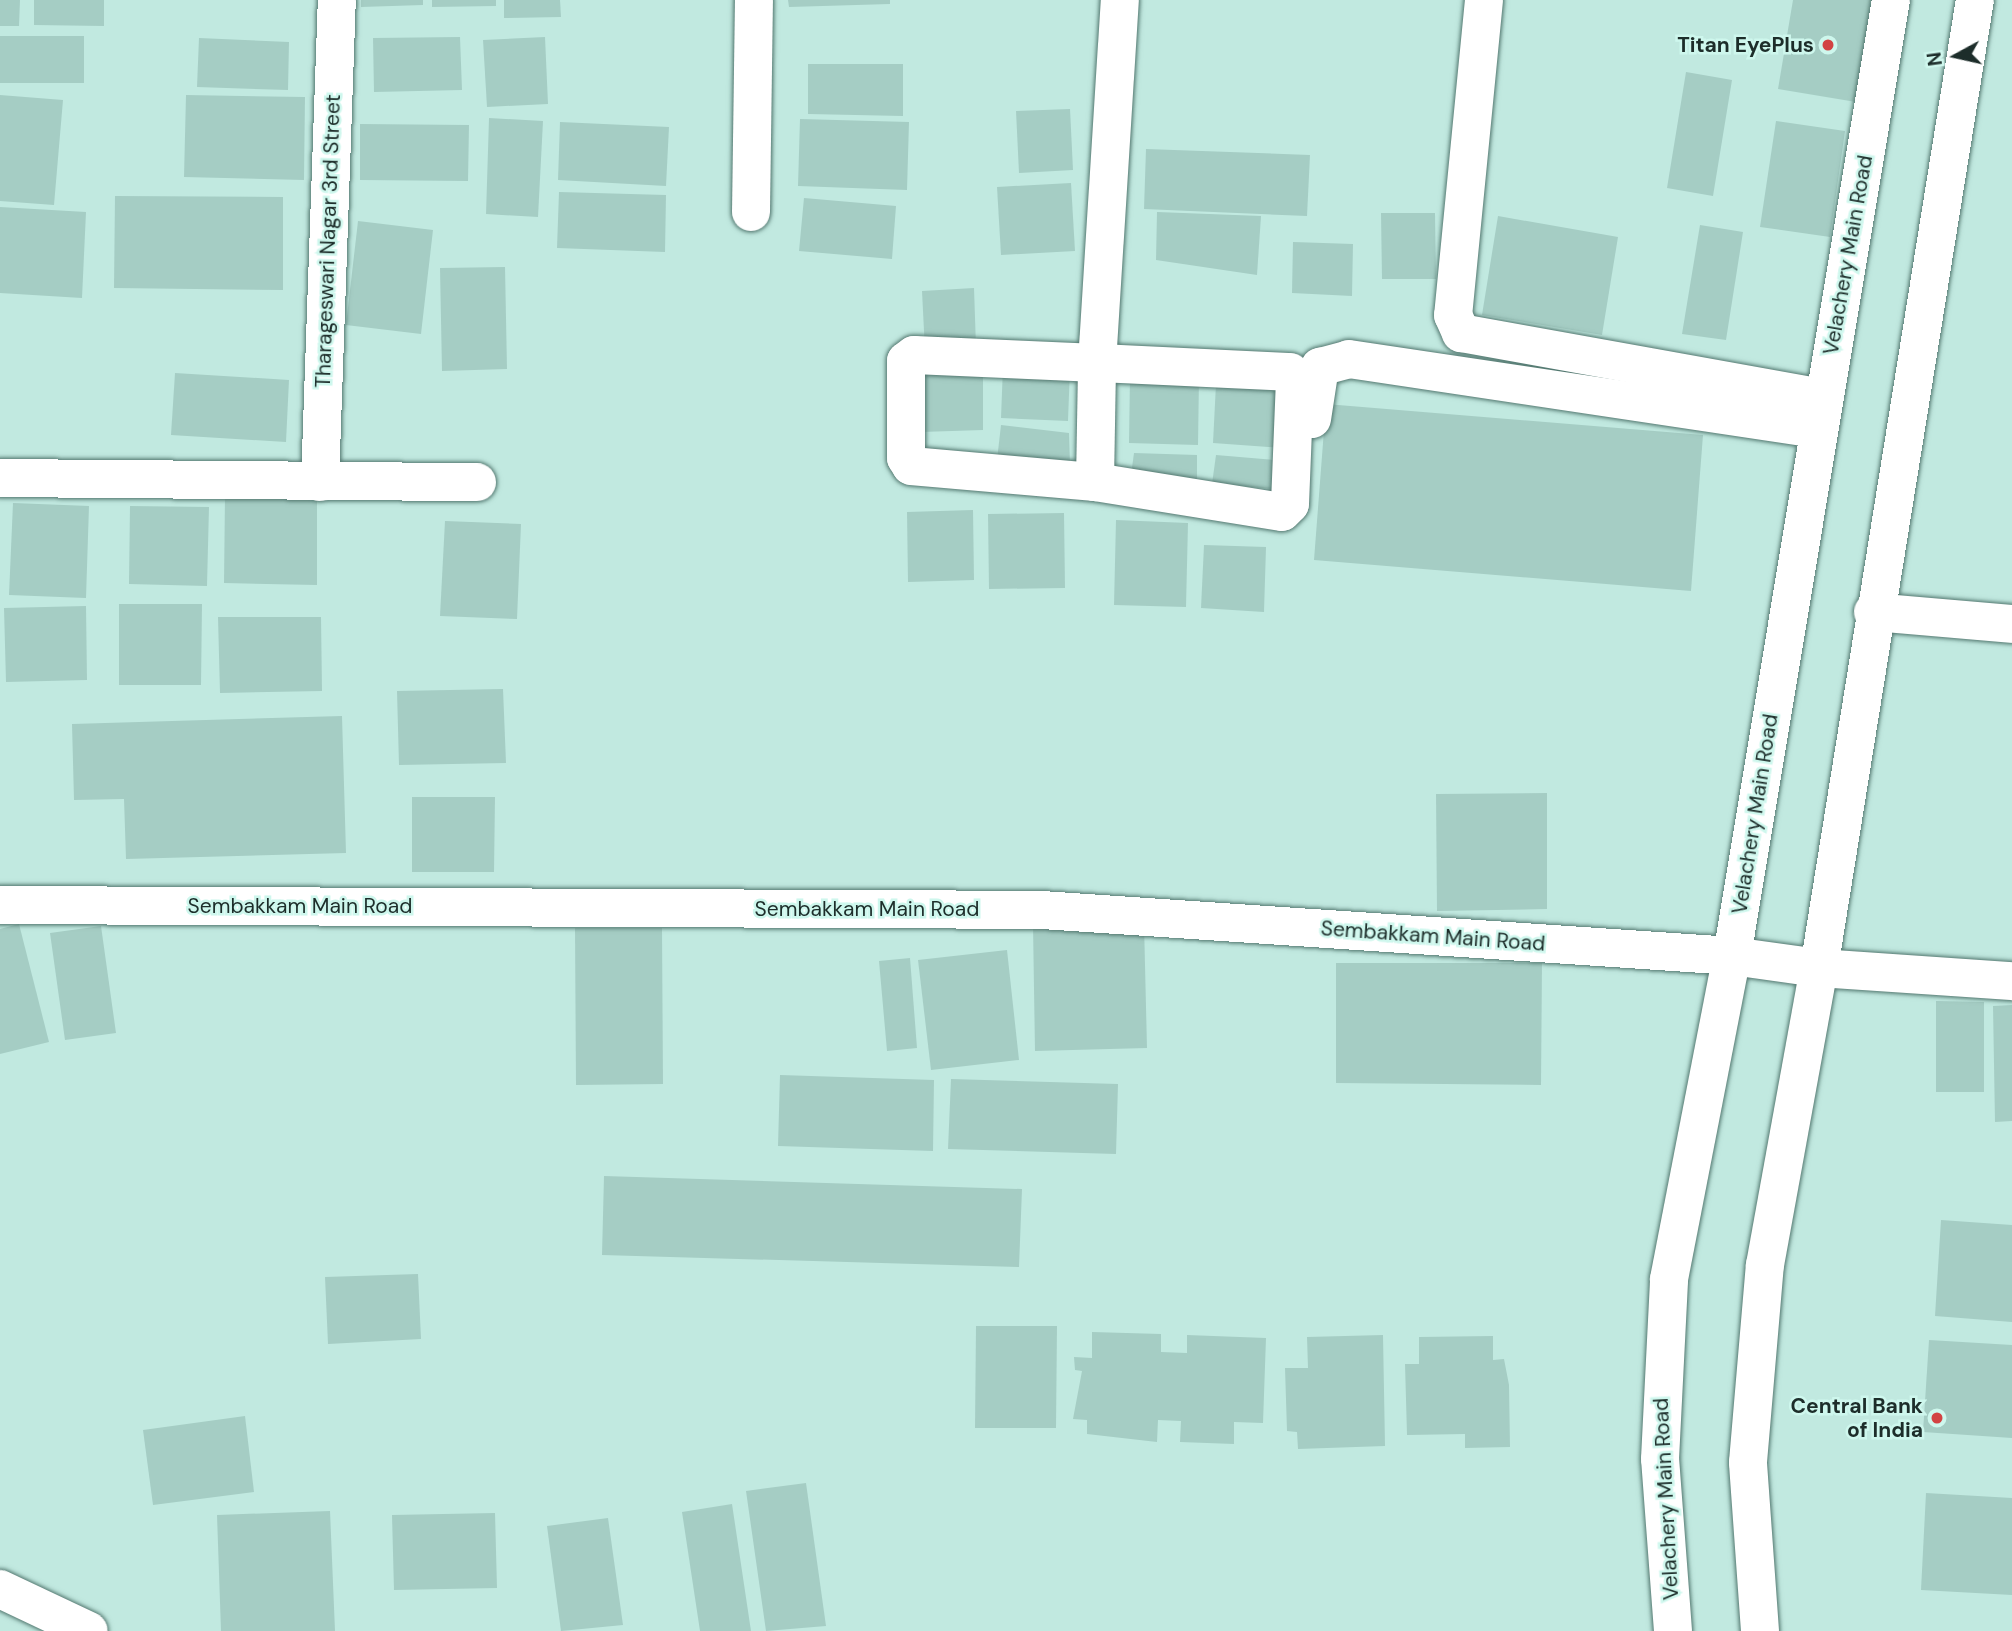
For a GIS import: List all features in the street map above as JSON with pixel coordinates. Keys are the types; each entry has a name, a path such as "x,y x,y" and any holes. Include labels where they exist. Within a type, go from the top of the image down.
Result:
{"street":[{"name":"Tharageswari Nagar 3rd Street","path":"320,482 337,0"},
{"path":"751,212 754,0"},
{"path":"1095,482 1097,363 1120,0"},
{"path":"1484,0 1453,315 1461,333 1821,414"},
{"name":"Velachery Main Road","path":"1673,1631 1660,1459 1669,1279 1732,956 1891,0"},
{"path":"1760,1631 1748,1462 1765,1265 1819,968 1873,612 1975,0"},
{"path":"914,355 1097,363 1290,372 1295,380 1290,504 1282,512 1095,482 911,466 906,458 906,361 914,355"},
{"path":"1306,488 1316,381 1320,367 1333,361 1821,414"},
{"path":"0,478 477,482"},
{"path":"1873,612 2012,624"},
{"name":"Sembakkam Main Road","path":"0,905 1042,910 1732,956 1819,968 2012,981"},
{"path":"0,1589 89,1631"}],"building":[{"path":"0,0 20,0 19,26 0,26"},
{"path":"34,0 104,0 104,26 34,25"},
{"path":"361,0 423,0 423,5 361,7"},
{"path":"432,0 496,0 496,6 432,7"},
{"path":"504,0 560,0 561,17 504,18"},
{"path":"788,0 890,0 890,4 789,7"},
{"name":"Titan EyePlus","path":"1793,0 1878,0 1862,103 1778,89"},
{"path":"0,36 84,36 84,83 0,83"},
{"path":"460,37 462,90 374,92 373,38"},
{"path":"545,37 548,104 487,107 483,40"},
{"path":"199,38 289,42 288,90 197,87"},
{"path":"808,64 903,64 903,116 808,114"},
{"path":"1686,72 1732,80 1713,196 1667,188"},
{"path":"0,95 63,100 54,205 0,201"},
{"path":"186,95 305,97 304,180 184,177"},
{"path":"1070,109 1073,170 1019,173 1016,111"},
{"path":"489,118 543,121 538,217 486,214"},
{"path":"800,119 909,122 907,190 798,186"},
{"path":"1776,121 1845,131 1830,237 1760,227"},
{"path":"560,122 669,127 666,186 558,180"},
{"path":"360,124 469,125 468,181 360,180"},
{"path":"1146,149 1310,155 1307,216 1144,209"},
{"path":"1071,183 1075,251 1001,255 997,187"},
{"path":"559,192 666,195 665,252 557,248"},
{"path":"115,196 283,197 283,290 114,288"},
{"path":"804,198 896,206 892,259 799,251"},
{"path":"0,207 86,212 82,298 0,293"},
{"path":"1157,212 1261,216 1257,275 1156,260"},
{"path":"1381,213 1435,213 1436,279 1382,279"},
{"path":"1498,216 1618,237 1602,335 1482,315"},
{"path":"358,221 433,230 421,334 346,325"},
{"path":"1700,225 1743,232 1726,340 1682,334"},
{"path":"1293,242 1353,244 1352,296 1292,293"},
{"path":"505,267 507,369 442,371 440,268"},
{"path":"974,288 976,347 925,351 922,291"},
{"path":"1003,366 1070,368 1068,421 1001,418"},
{"path":"921,368 983,368 983,430 921,432"},
{"path":"175,373 289,380 286,442 171,435"},
{"path":"1130,376 1199,377 1198,445 1129,443"},
{"path":"1216,384 1288,389 1284,448 1213,443"},
{"path":"1326,404 1703,435 1691,591 1314,560"},
{"path":"1001,425 1069,433 1070,466 997,460"},
{"path":"1134,453 1197,455 1197,481 1131,475"},
{"path":"1216,455 1274,460 1275,489 1212,484"},
{"path":"225,496 317,497 317,585 224,583"},
{"path":"13,503 89,506 86,598 9,595"},
{"path":"130,506 209,507 207,586 129,584"},
{"path":"973,510 974,580 908,582 907,512"},
{"path":"1064,513 1065,588 989,589 988,514"},
{"path":"1116,520 1188,523 1186,607 1114,605"},
{"path":"445,521 521,524 517,619 440,616"},
{"path":"1204,545 1266,547 1264,612 1201,608"},
{"path":"119,604 202,604 201,685 119,685"},
{"path":"86,606 87,680 6,682 4,608"},
{"path":"218,617 321,617 322,691 220,693"},
{"path":"503,689 506,763 399,765 397,691"},
{"path":"342,716 346,853 126,859 124,799 74,800 72,724"},
{"path":"1547,793 1547,909 1437,911 1436,794"},
{"path":"412,797 495,797 494,872 412,872"},
{"path":"1144,923 1147,1048 1035,1051 1033,925"},
{"path":"19,924 49,1042 0,1054 0,929"},
{"path":"101,926 116,1033 65,1040 50,933"},
{"path":"575,928 662,928 663,1084 576,1085"},
{"path":"1007,950 1019,1060 931,1070 918,960"},
{"path":"910,958 917,1048 887,1051 879,961"},
{"path":"1336,963 1542,963 1541,1085 1336,1083"},
{"path":"1936,1001 1984,1002 1984,1092 1936,1092"},
{"path":"2012,1005 2012,1121 1995,1122 1993,1006"},
{"path":"780,1075 934,1080 933,1151 778,1146"},
{"path":"951,1079 1118,1084 1116,1154 948,1149"},
{"path":"604,1176 1022,1189 1019,1267 602,1255"},
{"path":"1941,1220 2012,1225 2012,1322 1935,1316"},
{"path":"418,1274 421,1339 328,1344 325,1277"},
{"path":"976,1326 1057,1326 1056,1428 975,1428"},
{"path":"1092,1332 1161,1334 1161,1352 1187,1353 1187,1335 1266,1338 1263,1423 1234,1422 1234,1444 1180,1442 1181,1421 1158,1420 1157,1442 1087,1434 1087,1420 1073,1419 1082,1371 1075,1370 1074,1357 1092,1358"},
{"path":"1383,1335 1385,1446 1298,1449 1297,1432 1287,1431 1285,1368 1308,1368 1307,1337"},
{"path":"1493,1336 1493,1360 1504,1359 1509,1385 1510,1447 1465,1448 1465,1434 1407,1435 1405,1364 1419,1364 1419,1337"},
{"path":"1929,1340 2012,1345 2012,1438 1923,1432"},
{"path":"245,1416 254,1492 153,1505 143,1430"},
{"path":"806,1483 826,1626 766,1631 746,1491"},
{"path":"1926,1493 2012,1498 2012,1595 1921,1590"},
{"path":"732,1504 751,1631 700,1631 682,1512"},
{"path":"330,1511 335,1631 221,1631 217,1515"},
{"path":"495,1513 497,1588 394,1590 392,1515"},
{"path":"608,1518 623,1625 561,1631 547,1526"}],"place":[{"name":"Titan EyePlus","path":"1828,45"},
{"name":"Central Bank of India","path":"1937,1418"}]}
